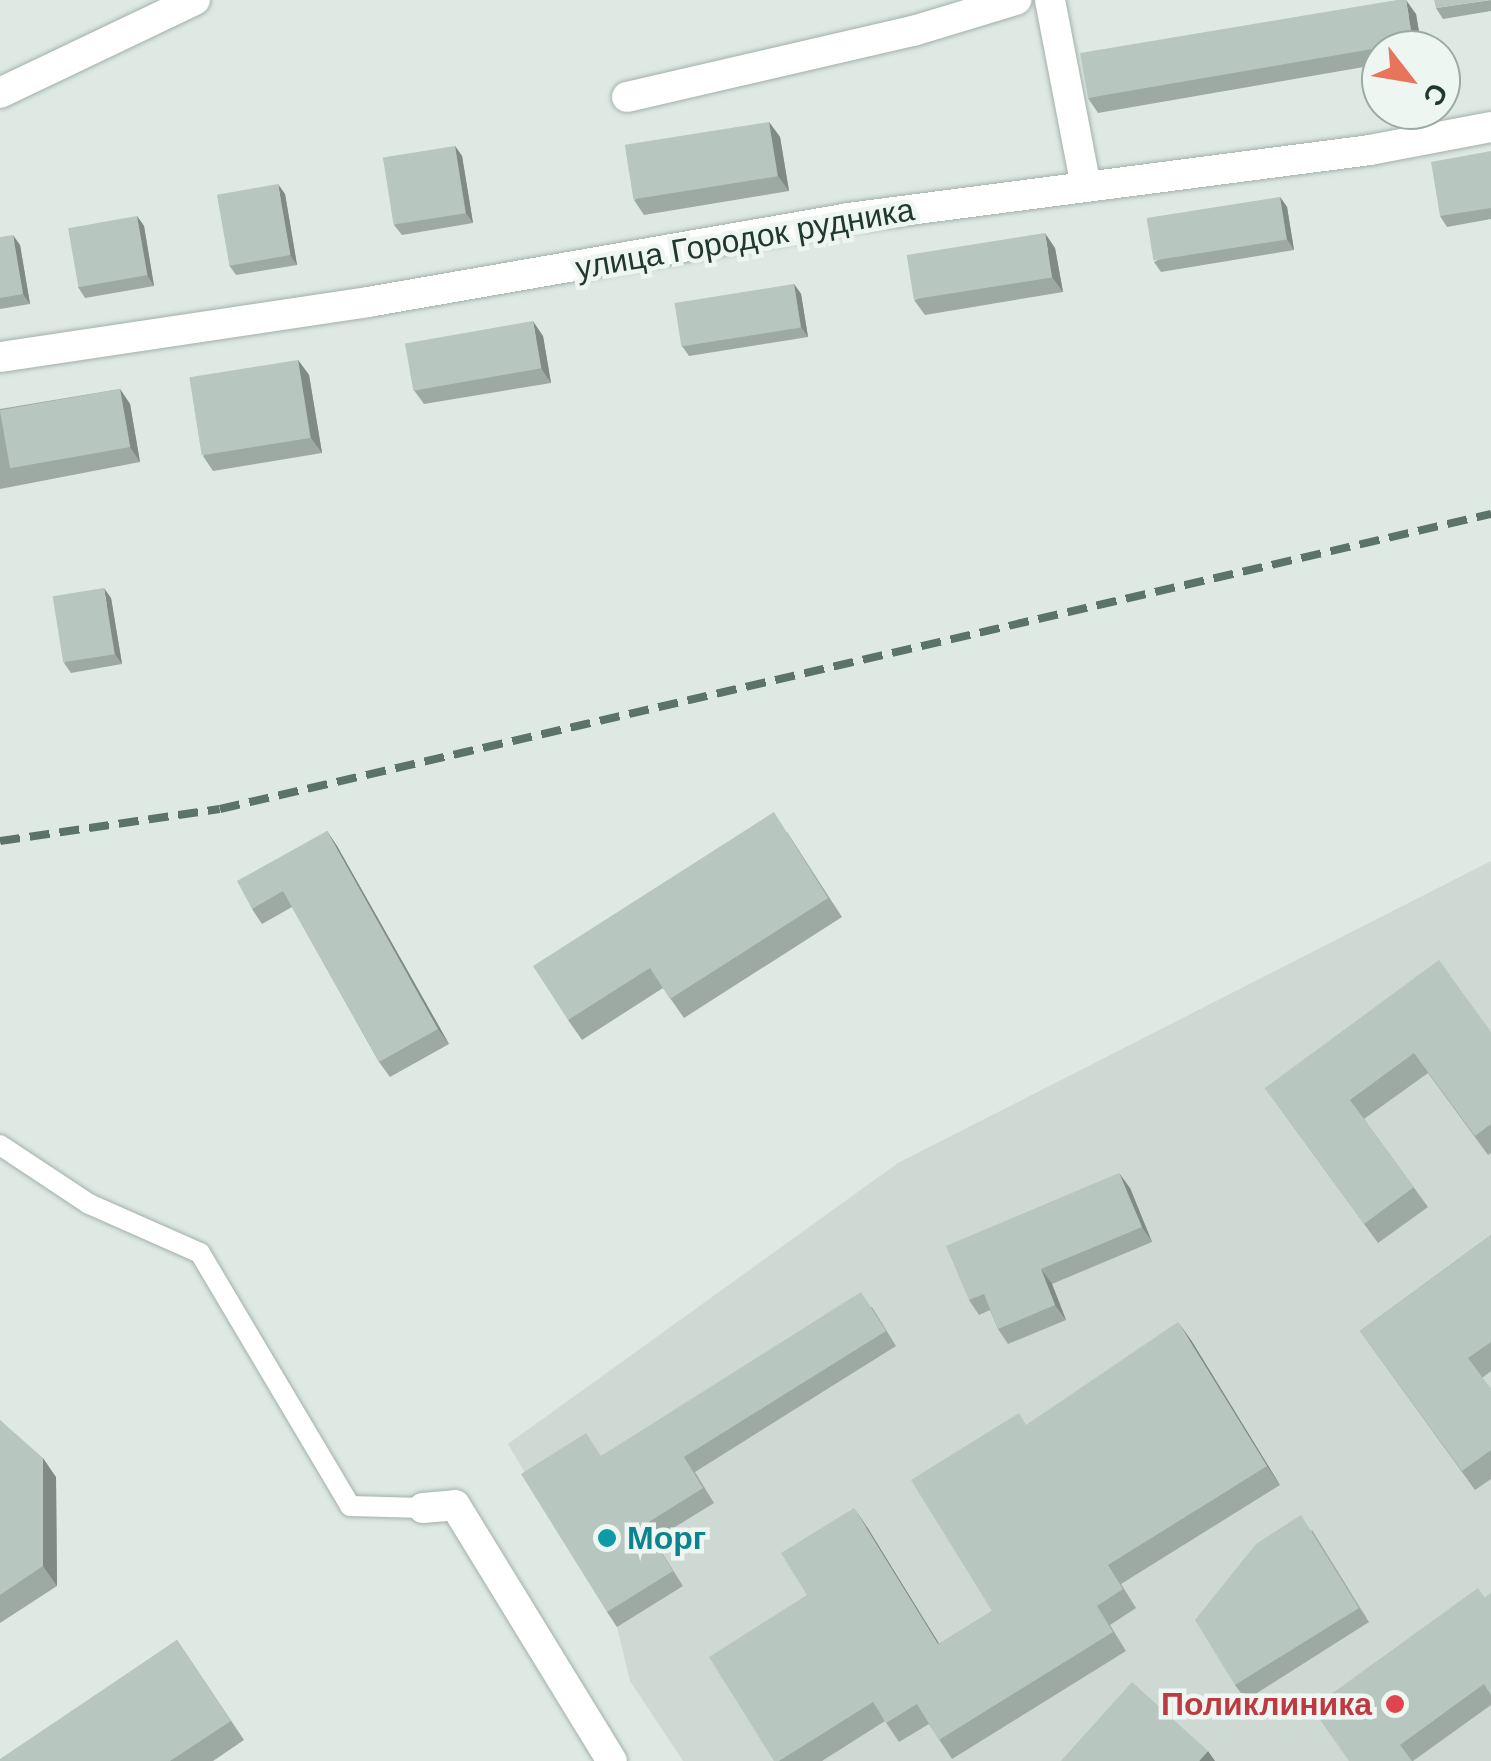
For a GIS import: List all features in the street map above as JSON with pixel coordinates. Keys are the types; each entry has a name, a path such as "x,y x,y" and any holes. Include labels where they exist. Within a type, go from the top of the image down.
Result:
{"street":[{"path":"627,97 912,32 1016,0"},
{"path":"1050,0 1086,187"},
{"path":"0,92 176,5"},
{"name":"улица Городок рудника","path":"0,357 386,299 848,218 1491,127"},
{"path":"424,1508 455,1505 612,1761"}],"lane":[{"path":"0,1144 89,1204 200,1253 350,1506 424,1508"}],"shaded area":[{"path":"1491,861 1491,1761 683,1761 630,1681 617,1627 508,1444 898,1163"}],"building":[{"path":"1397,0 1406,0 1411,30 1361,30 1361,51 1088,98 1080,53"},
{"path":"1434,0 1489,0 1436,8"},
{"path":"769,122 778,176 633,199 625,145"},
{"path":"455,146 466,213 394,225 383,157"},
{"path":"1491,151 1491,208 1440,216 1431,162"},
{"path":"278,184 291,255 229,266 217,195"},
{"path":"1280,197 1287,239 1153,261 1147,218"},
{"path":"137,216 147,275 78,287 68,228"},
{"path":"1045,233 1052,277 914,299 907,255"},
{"path":"13,235 23,294 0,298 0,237"},
{"path":"794,284 801,327 681,346 674,303"},
{"path":"533,321 541,368 413,391 405,344"},
{"path":"298,360 310,438 202,455 189,377"},
{"path":"120,389 130,447 10,468 0,410"},
{"path":"104,588 114,654 63,662 53,596"},
{"path":"774,812 828,898 670,999 650,968 568,1020 533,966"},
{"path":"327,831 438,1029 379,1062 283,891 252,909 237,881"},
{"path":"1439,960 1491,1032 1491,1124 1475,1136 1414,1053 1350,1100 1414,1187 1364,1224 1265,1088"},
{"path":"1119,1173 1142,1227 1041,1269 1055,1305 998,1329 984,1294 969,1300 946,1246"},
{"path":"1491,1235 1491,1342 1468,1358 1491,1389 1491,1450 1462,1471 1360,1331"},
{"path":"861,1292 886,1331 684,1457 703,1488 644,1525 673,1571 607,1612 521,1474 586,1433 601,1456"},
{"path":"1178,1322 1267,1466 1108,1565 1123,1589 1097,1606 1113,1632 939,1740 917,1704 886,1723 873,1702 774,1761 709,1657 807,1595 781,1553 854,1508 938,1644 992,1611 911,1480 1019,1413 1026,1425"},
{"path":"0,1420 43,1458 43,1566 0,1595"},
{"path":"1301,1515 1359,1608 1235,1685 1195,1620 1256,1544"},
{"path":"1478,1588 1485,1598 1491,1593 1491,1695 1484,1684 1400,1745 1412,1761 1349,1761 1312,1708"},
{"path":"177,1640 231,1721 170,1761 0,1761 0,1759"},
{"path":"1132,1682 1208,1751 1199,1761 1061,1761"}],"railway":[{"path":"0,841 220,809 1491,514"}],"place":[{"name":"Морг","path":"607,1538"},
{"name":"Поликлиника","path":"1395,1704"}]}
